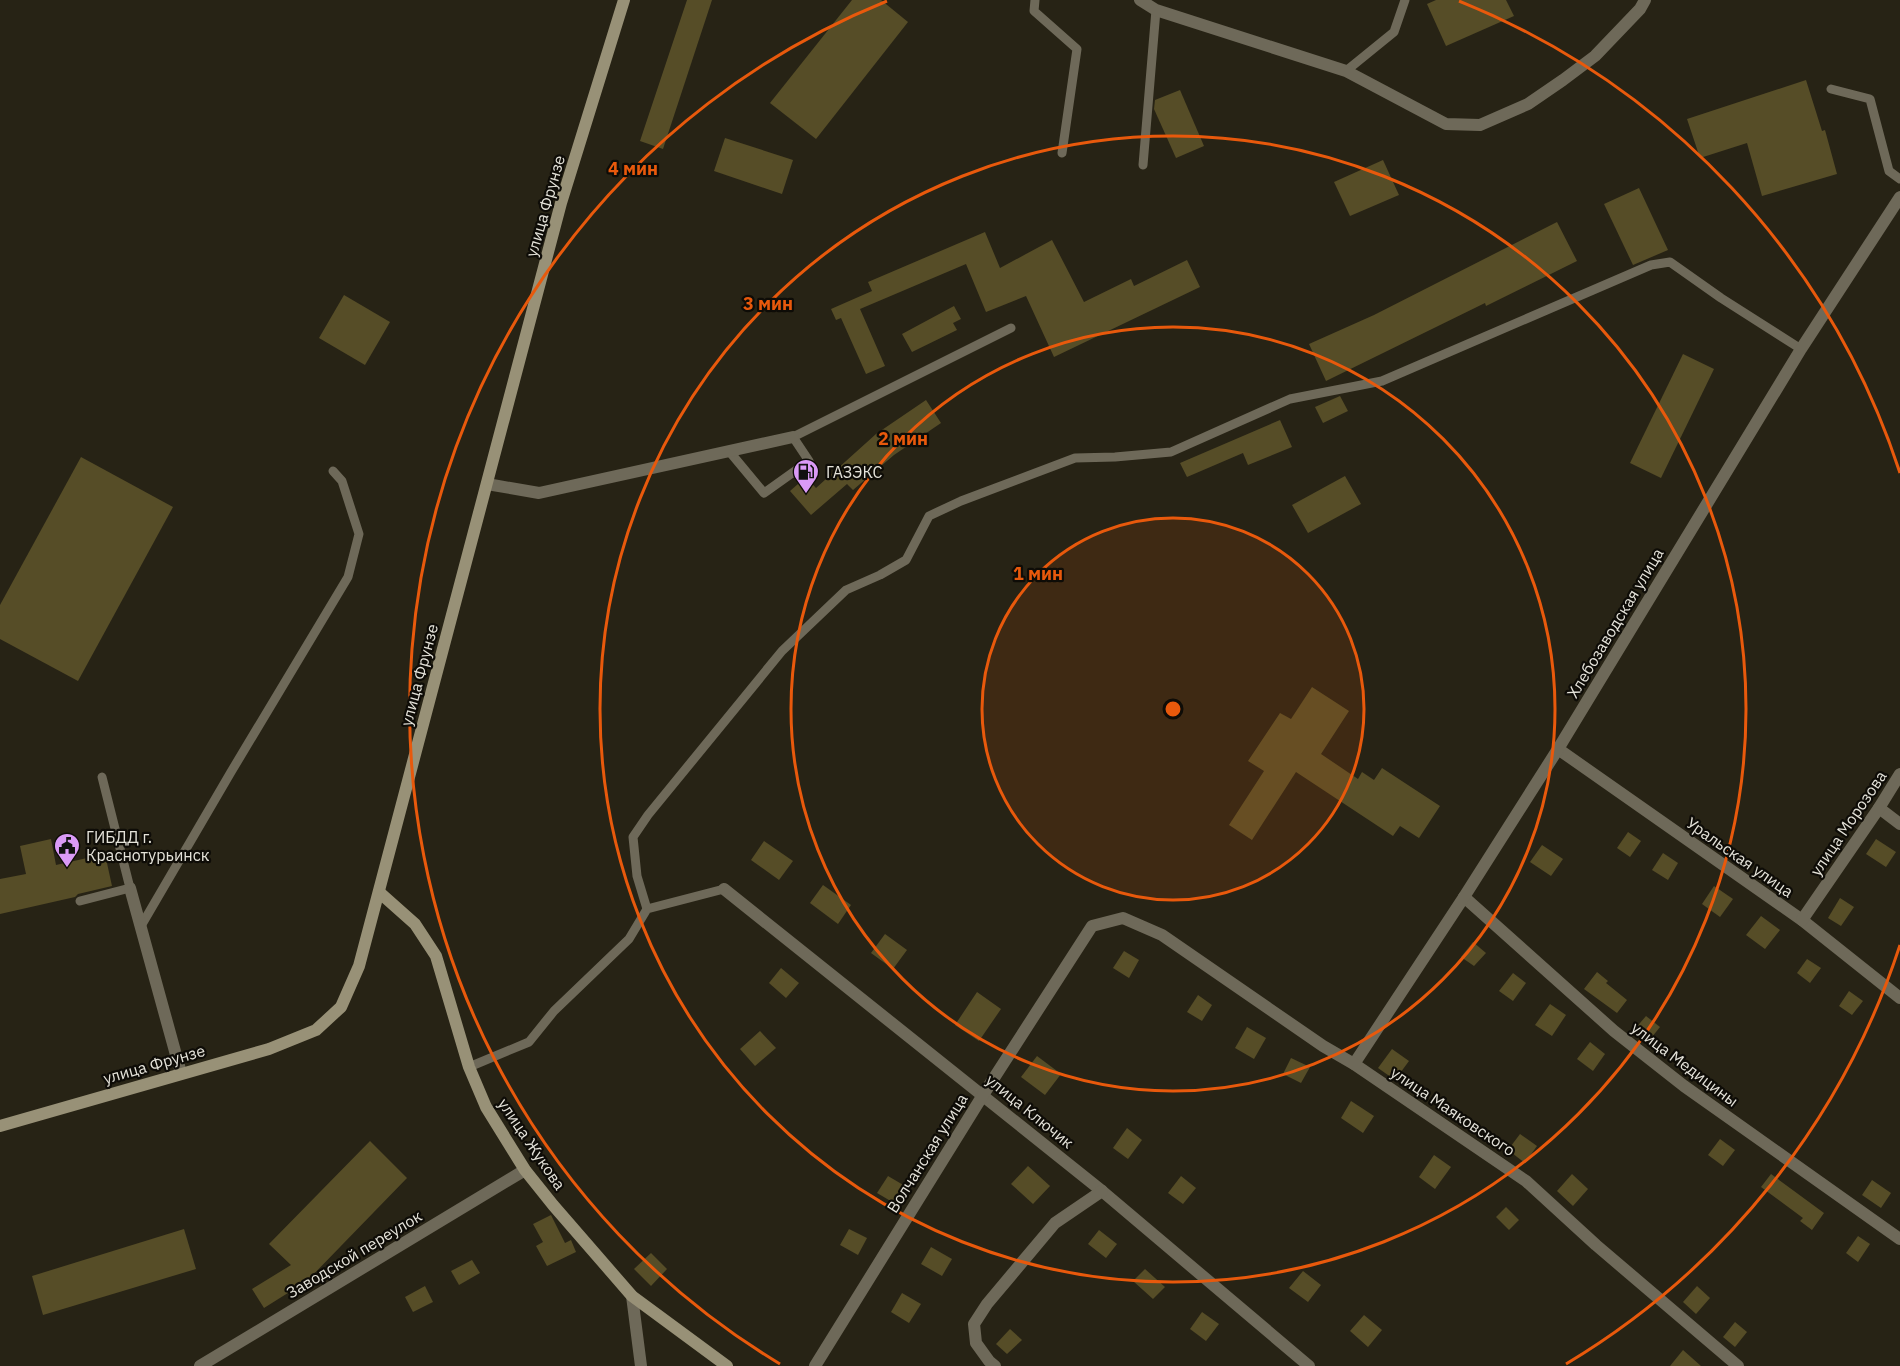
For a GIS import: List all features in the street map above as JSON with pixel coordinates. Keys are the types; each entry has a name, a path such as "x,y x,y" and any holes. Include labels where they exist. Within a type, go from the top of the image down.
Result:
{"main road":[{"name":"улица Фрунзе","path":"0,1126 279,1045 316,1030 341,1007 359,966 561,203 624,0"},
{"name":"улица Жукова","path":"379,892 415,924 435,956 470,1067 486,1107 525,1170 632,1296 727,1366"}],"street":[{"path":"1140,0 1156,10 1346,71 1446,124 1480,125 1528,104 1587,62 1640,9 1646,0"},
{"name":"Хлебозаводская улица","path":"1354,1064 1558,749 1801,349 1900,197"},
{"path":"487,484 539,493 793,437"},
{"name":"Уральская улица","path":"1558,749 1802,920 1900,998"},
{"name":"улица Морозова","path":"1802,920 1900,774"},
{"path":"1879,808 1900,824"},
{"path":"130,888 181,1073"},
{"name":"улица Ключик","path":"724,889 1102,1191 1309,1366"},
{"name":"улица Медицины","path":"1464,897 1614,1031 1684,1086 1900,1239"},
{"name":"Волчанская улица","path":"815,1366 983,1095 1092,926 1123,918"},
{"name":"улица Маяковского","path":"1123,918 1162,936 1526,1180 1596,1245 1738,1366"},
{"name":"Заводской переулок","path":"200,1366 525,1170"},
{"path":"995,1366 976,1343 974,1324 987,1304 1055,1223 1102,1191"},
{"path":"632,1296 641,1366"}],"lane":[{"path":"1035,0 1034,11 1077,49 1062,153"},
{"path":"1346,71 1394,32 1405,0"},
{"path":"1143,165 1156,10"},
{"path":"1831,89 1870,99 1889,171 1900,179"},
{"path":"647,909 637,876 633,837 648,815 782,651 846,590 906,560 929,516 1075,458 1171,452 1290,399 1382,381 1651,265 1670,262 1801,349"},
{"path":"729,451 764,493 810,461 793,437 1011,328"},
{"path":"141,926 348,577 358,534 342,481 333,471"},
{"path":"80,901 130,888 102,777"},
{"path":"470,1067 529,1042 554,1011 629,939 647,909 724,889"}],"building":[{"path":"687,0 712,0 663,149 640,141"},
{"path":"852,0 881,0 908,22 816,139 770,103"},
{"path":"1436,0 1506,0 1514,16 1446,46 1427,4"},
{"path":"1806,80 1822,131 1825,130 1837,174 1762,196 1747,143 1700,158 1687,119"},
{"path":"1180,90 1204,146 1176,158 1154,109 1155,100"},
{"path":"725,138 793,160 782,194 714,171"},
{"path":"1383,160 1399,195 1350,216 1334,182"},
{"path":"1639,188 1668,250 1633,265 1604,204"},
{"path":"1557,222 1577,261 1326,381 1309,344 1374,315"},
{"path":"985,232 1000,268 1052,240 1084,302 1131,279 1134,286 1187,260 1200,287 1054,357 1026,296 986,312 966,264 860,309 885,366 866,374 841,318 836,320 831,309 872,291 868,282"},
{"path":"344,295 390,322 365,365 319,338"},
{"path":"954,306 961,319 953,323 957,330 912,352 902,334"},
{"path":"1683,354 1714,369 1661,478 1630,463"},
{"path":"1340,396 1348,411 1323,423 1315,407"},
{"path":"926,400 941,423 894,455 853,490 847,484 811,515 790,491 806,477 816,488 876,434"},
{"path":"1280,420 1292,447 1248,465 1243,453 1187,477 1180,463"},
{"path":"81,457 173,507 78,681 0,639 0,605"},
{"path":"1345,476 1361,504 1308,533 1292,505"},
{"path":"1312,687 1349,711 1321,754 1358,779 1362,772 1374,780 1382,768 1440,806 1419,838 1400,826 1393,836 1296,772 1252,840 1229,825 1264,771 1248,761 1280,713 1291,719"},
{"path":"1628,832 1641,841 1630,857 1617,848"},
{"name":"ГИБДД г. Краснотурьинск","path":"51,839 56,865 105,854 112,886 0,914 0,879 26,874 20,846"},
{"path":"1876,839 1896,852 1886,867 1866,854"},
{"path":"764,841 793,861 779,880 751,860"},
{"path":"1542,845 1563,859 1551,876 1530,862"},
{"path":"1663,853 1678,863 1668,880 1652,870"},
{"path":"823,885 851,905 838,924 810,903"},
{"path":"1714,886 1733,899 1720,917 1702,904"},
{"path":"1840,898 1854,907 1841,926 1828,918"},
{"path":"1761,916 1780,930 1765,949 1746,935"},
{"path":"885,934 907,950 893,969 871,953"},
{"path":"1473,942 1486,953 1474,966 1461,957"},
{"path":"1124,951 1139,960 1129,978 1113,968"},
{"path":"1807,959 1821,968 1810,983 1797,973"},
{"path":"781,968 799,983 786,998 769,983"},
{"path":"1597,972 1608,981 1606,983 1627,1000 1617,1013 1584,989"},
{"path":"1513,973 1526,983 1513,1001 1499,991"},
{"path":"1849,991 1863,1001 1852,1015 1839,1006"},
{"path":"977,992 1001,1009 979,1041 955,1025"},
{"path":"1198,995 1212,1005 1202,1021 1187,1012"},
{"path":"1550,1004 1566,1015 1552,1036 1535,1025"},
{"path":"1646,1016 1660,1027 1648,1042 1634,1030"},
{"path":"1247,1027 1266,1038 1254,1059 1235,1048"},
{"path":"760,1031 776,1048 755,1066 740,1049"},
{"path":"1590,1042 1605,1054 1593,1071 1577,1059"},
{"path":"1392,1049 1409,1061 1395,1080 1378,1068"},
{"path":"1037,1056 1061,1074 1045,1095 1021,1077"},
{"path":"1291,1058 1310,1067 1301,1083 1283,1074"},
{"path":"1351,1101 1374,1116 1363,1133 1341,1118"},
{"path":"1127,1128 1142,1140 1128,1159 1113,1148"},
{"path":"1520,1134 1537,1146 1525,1163 1508,1150"},
{"path":"1720,1139 1735,1150 1723,1166 1708,1155"},
{"path":"370,1141 407,1178 307,1281 264,1308 252,1289 291,1265 269,1244"},
{"path":"1434,1155 1451,1167 1435,1189 1419,1177"},
{"path":"1028,1166 1050,1186 1033,1204 1011,1184"},
{"path":"1572,1174 1588,1189 1573,1206 1557,1191"},
{"path":"1771,1174 1824,1213 1812,1230 1800,1221 1803,1218 1761,1187"},
{"path":"888,1176 905,1186 894,1203 877,1193"},
{"path":"1181,1176 1196,1188 1183,1204 1168,1193"},
{"path":"1872,1180 1891,1193 1881,1208 1862,1195"},
{"path":"1506,1207 1519,1220 1509,1230 1496,1217"},
{"path":"551,1215 565,1243 571,1240 576,1252 547,1266 536,1246 543,1242 533,1224"},
{"path":"184,1229 196,1269 43,1315 32,1276"},
{"path":"849,1229 867,1238 858,1255 840,1245"},
{"path":"1099,1230 1117,1244 1106,1258 1088,1244"},
{"path":"1858,1236 1870,1244 1858,1262 1846,1253"},
{"path":"931,1247 952,1259 942,1276 921,1264"},
{"path":"651,1253 667,1269 651,1286 634,1269"},
{"path":"472,1260 480,1273 459,1285 451,1271"},
{"path":"1145,1269 1165,1287 1153,1299 1133,1281"},
{"path":"1303,1271 1321,1285 1308,1302 1289,1288"},
{"path":"425,1286 433,1302 413,1312 405,1297"},
{"path":"1697,1286 1710,1298 1696,1314 1683,1302"},
{"path":"902,1293 921,1304 909,1323 891,1312"},
{"path":"1202,1312 1219,1324 1206,1341 1190,1329"},
{"path":"1364,1315 1382,1330 1368,1347 1350,1331"},
{"path":"1735,1322 1747,1332 1735,1347 1723,1337"},
{"path":"1010,1329 1022,1340 1007,1354 996,1344"},
{"path":"1683,1350 1701,1366 1670,1366"}],"place":[{"name":"ГАЗЭКС","path":"806,495"},
{"name":"ГИБДД г. Краснотурьинск","path":"67,869"}]}
